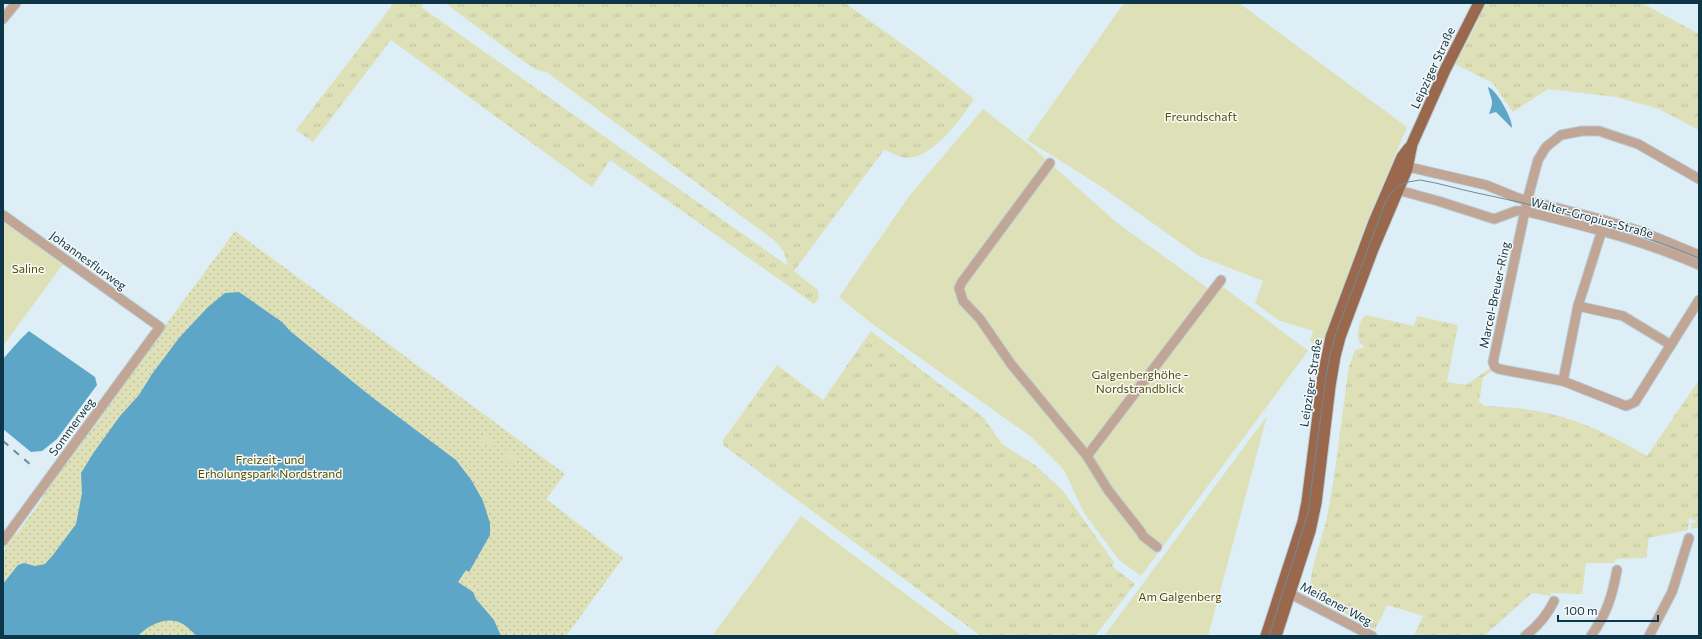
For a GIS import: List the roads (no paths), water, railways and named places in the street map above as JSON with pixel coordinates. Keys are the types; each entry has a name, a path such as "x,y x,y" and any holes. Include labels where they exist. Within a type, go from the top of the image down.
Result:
{"main road":[{"name":"Leipziger Straße","path":"1266,636 1310,532 1316,503 1335,356 1340,337 1371,256 1407,169 1412,144 1445,70 1479,3"},
{"name":"Leipziger Straße","path":"1276,636 1285,591 1307,502 1323,376 1331,337 1374,222 1402,157 1412,144"}],"street":[{"path":"3,19 16,3"},
{"name":"Marcel-Breuer-Ring","path":"1699,179 1638,144 1599,131 1582,130 1561,136 1546,147 1538,160 1527,201 1493,362 1499,370 1563,381 1626,406 1631,405 1635,402 1699,300"},
{"path":"1050,163 959,288 963,301 980,319 1011,364 1087,456 1108,490 1143,536 1158,547"},
{"name":"Walter-Gropius-Straße","path":"1394,175 1413,168 1486,186 1527,201 1604,220 1643,232 1699,255"},
{"path":"1394,175 1398,190"},
{"name":"Walter-Gropius-Straße","path":"1398,190 1494,219 1516,211 1602,230 1652,246 1699,264"},
{"name":"Johannesflurweg","path":"3,215 160,327"},
{"path":"1563,381 1578,306 1602,230"},
{"path":"1087,456 1221,280"},
{"path":"1578,306 1623,316 1671,345"},
{"name":"Sommerweg","path":"4,538 160,327"},
{"path":"1649,636 1672,592 1689,538"},
{"path":"1590,636 1600,623 1610,603 1617,570"},
{"name":"Meißener Weg","path":"1285,591 1372,636"},
{"path":"1525,636 1549,613 1554,601"}],"water":[{"path":"1488,87 1495,93 1503,105 1510,118 1512,128 1496,112 1489,114 1492,100"},
{"name":"Freizeit- und Erholungspark Nordstrand","path":"239,292 282,322 290,331 373,398 456,460 472,481 483,501 490,523 490,535 469,572 466,570 458,582 473,592 476,599 494,620 501,636 197,636 177,621 165,621 159,622 147,628 138,636 3,636 3,584 18,565 24,563 35,566 45,564 53,555 76,524 82,493 81,473 94,452 120,416 139,395 152,374 179,338 208,307 225,293"},
{"path":"29,331 95,377 97,385 57,439 42,451 31,452 3,429 3,359"}],"tram line":[{"path":"1269,636 1308,513 1330,354 1336,333 1387,198 1392,192 1400,185 1408,182 1420,180 1434,183 1590,220 1644,237 1699,258"}],"railway":[{"path":"3,441 32,466"}],"park label":[{"name":"Freundschaft","path":"1201,117"},
{"name":"Saline","path":"28,269"},
{"name":"Galgenberghöhe - Nordstrandblick","path":"1140,382"},
{"name":"Am Galgenberg","path":"1180,597"}]}
